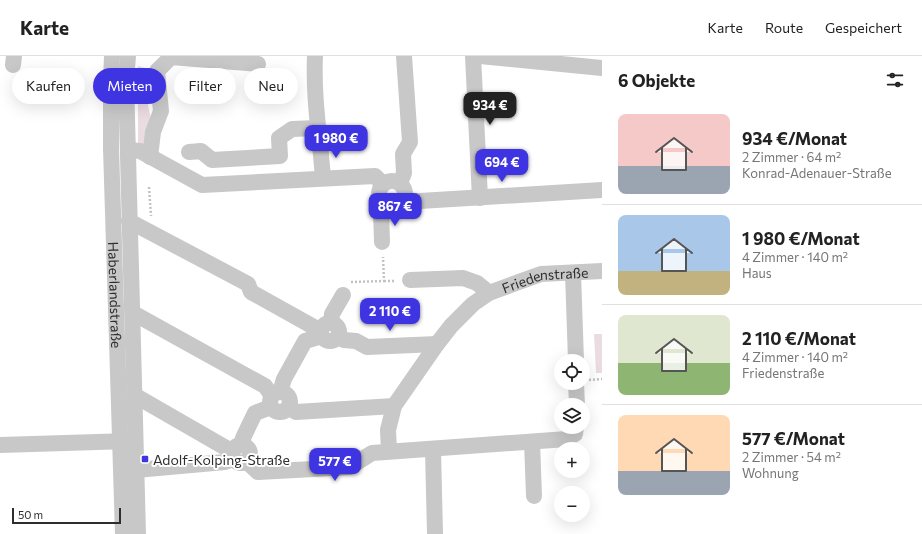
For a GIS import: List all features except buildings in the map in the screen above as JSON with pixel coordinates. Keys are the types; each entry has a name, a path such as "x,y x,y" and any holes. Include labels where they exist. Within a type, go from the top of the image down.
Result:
{"street":[{"name":"Haberlandstraße","path":"112,56 111,148 128,441 136,470 138,534"},
{"name":"Haberlandstraße","path":"123,534 128,441 134,395 133,313 129,221 129,150 126,80 128,56"},
{"path":"150,157 153,132 161,111 157,71 171,56 258,64"},
{"path":"315,56 314,69 323,178"},
{"path":"400,183 404,173 403,154 410,142 404,56"},
{"path":"473,56 480,198"},
{"path":"480,56 602,68"},
{"path":"189,152 201,151 212,160 280,156 279,138 292,129 319,135"},
{"path":"129,150 140,152 202,185 375,176 383,184"},
{"path":"403,202 405,190 400,183 392,181 383,184 379,191 379,195 384,205 388,207 396,207 403,202 602,190"},
{"path":"382,242 381,212 384,205"},
{"path":"129,221 248,284 251,292 325,330 330,341 338,337 344,340 356,341 367,347 436,344"},
{"name":"Friedenstraße","path":"389,452 388,430 394,406 436,344 451,326 473,304 489,293 541,274 602,271"},
{"path":"573,273 576,354"},
{"name":"Friedenstraße","path":"410,280 463,278 477,283 489,293"},
{"path":"136,470 225,462 238,454 243,438 255,413 274,398 305,341 325,330 342,295"},
{"name":"Haberlandstraße","path":"133,313 265,386 274,398"},
{"path":"134,395 238,454 258,472 350,467 372,453 568,439 575,434"},
{"path":"274,398 276,411 280,412 286,410 288,407 296,412 394,406"},
{"path":"0,445 128,441"},
{"path":"532,442 534,496"},
{"path":"433,449 436,534"}],"path":[{"path":"149,187 152,232"},
{"path":"342,295 349,282 384,281 382,242"},
{"path":"590,380 602,379"}],"shaded area":[{"path":"138,104 148,104 152,125 148,147 138,144"},
{"path":"594,334 602,334 602,373 596,373"}],"place":[{"name":"Adolf-Kolping-Straße","path":"145,459"}]}
